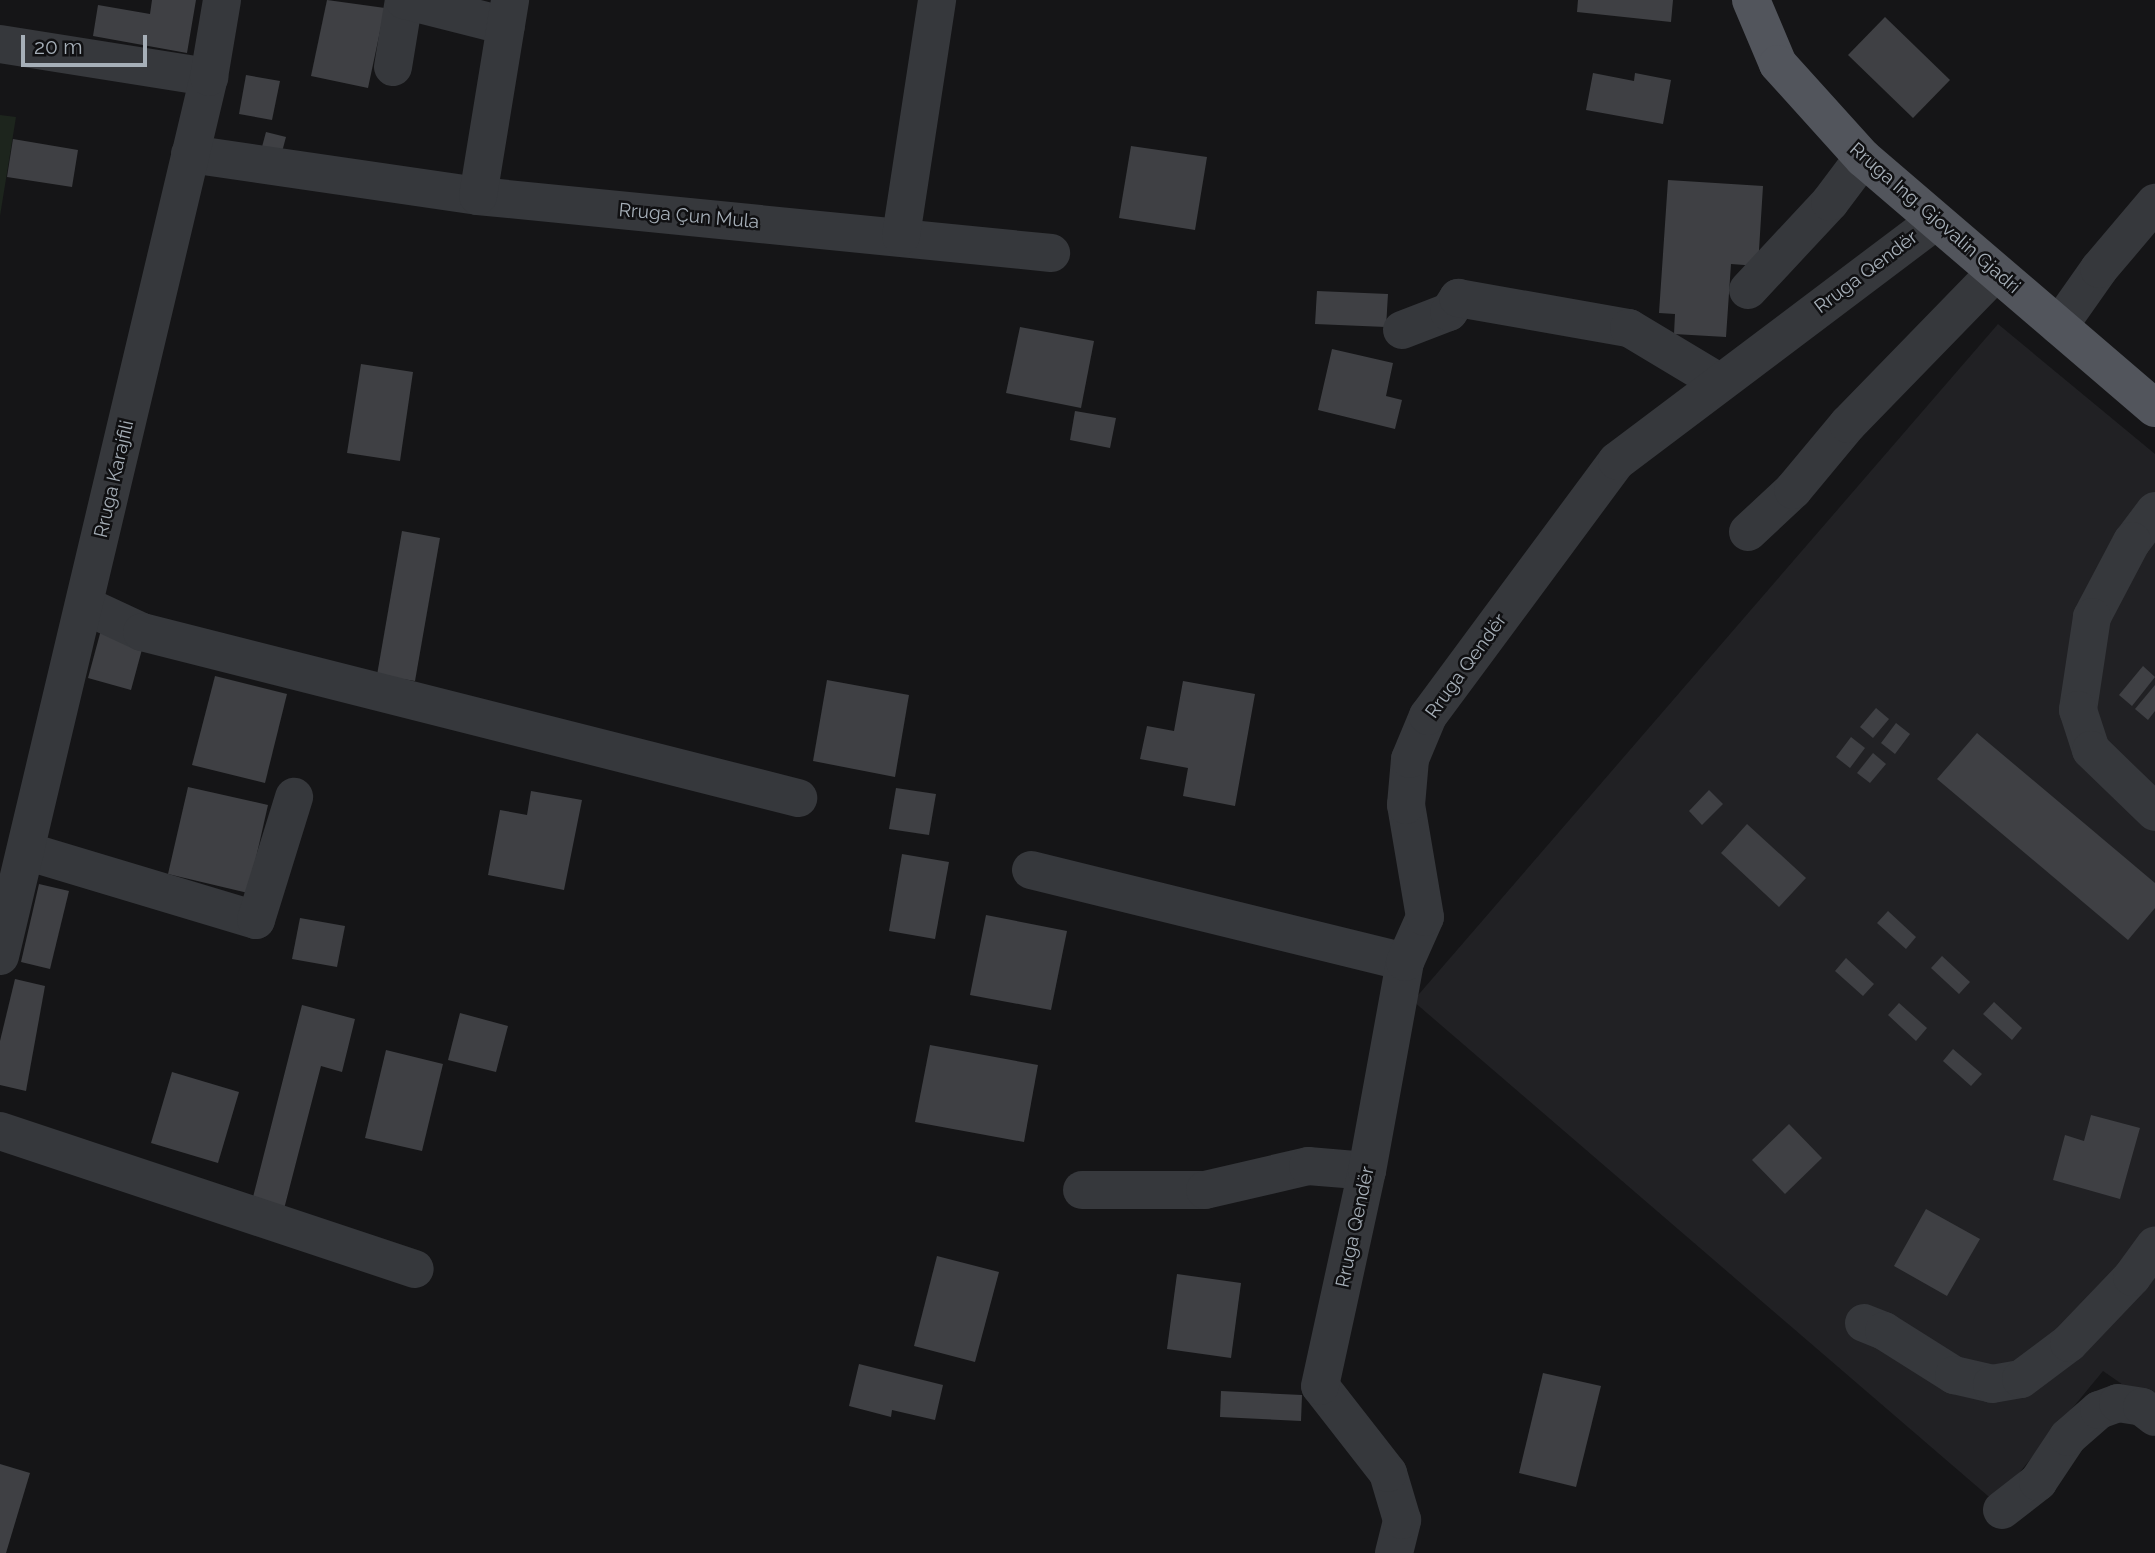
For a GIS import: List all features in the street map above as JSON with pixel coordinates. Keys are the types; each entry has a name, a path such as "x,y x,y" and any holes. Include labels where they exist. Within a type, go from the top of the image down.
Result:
{"main road":[{"name":"Rruga Ing. Gjovalin Gjadri","path":"1751,0 1778,64 1863,158 1934,222 2155,408"}],"street":[{"name":"Rruga Karajfili","path":"0,956 209,77 222,0"},
{"path":"393,67 404,0 508,13 478,196"},
{"path":"901,236 937,0"},
{"path":"0,44 209,77"},
{"name":"Rruga Çun Mula","path":"190,154 478,196 1051,253"},
{"path":"1748,290 1830,202 1863,158"},
{"path":"2059,326 2099,269 2155,203"},
{"name":"Rruga Qendër","path":"1394,1553 1402,1520 1388,1473 1320,1386 1367,1171 1405,962 1425,917 1406,805 1410,759 1428,716 1616,461 1934,222"},
{"path":"1748,532 1995,273"},
{"path":"1402,330 1449,312 1458,298 1629,328 1720,382"},
{"path":"2155,511 2132,541 2092,617 2078,710 2091,750 2155,812"},
{"path":"84,605 142,632 798,798"},
{"path":"26,851 256,920 294,797"},
{"path":"1031,870 1405,962"},
{"path":"0,1104 221,1177"},
{"path":"0,1130 415,1269"},
{"path":"1082,1190 1205,1190 1308,1167 1367,1171"},
{"path":"1864,1323 1954,1375 1992,1384 2021,1380 2069,1343 2132,1276 2155,1245"},
{"path":"2002,1510 2038,1482 2068,1437 2099,1409 2118,1403 2142,1407 2155,1417"}],"shaded area":[{"path":"0,115 16,117 0,216"},
{"path":"1998,324 2155,454 2155,1407 2103,1371 1995,1502 1413,1001"}],"building":[{"path":"152,0 196,0 187,53 93,36 98,5 150,14"},
{"path":"327,0 385,8 368,88 311,76"},
{"path":"1578,0 1673,0 1671,22 1577,12"},
{"path":"1885,17 1950,80 1913,118 1848,55"},
{"path":"1593,73 1634,81 1635,73 1671,80 1663,124 1586,110"},
{"path":"246,75 280,81 272,120 239,114"},
{"path":"266,132 286,137 279,163 259,158"},
{"path":"13,139 78,150 72,187 7,177"},
{"path":"1131,146 1207,157 1195,230 1119,218"},
{"path":"1668,180 1763,186 1758,266 1731,264 1726,337 1674,334 1675,314 1659,313"},
{"path":"1317,291 1388,294 1386,327 1315,324"},
{"path":"1020,327 1094,341 1081,408 1006,393"},
{"path":"1332,349 1393,363 1386,396 1402,400 1395,429 1318,410"},
{"path":"361,364 413,372 400,461 347,453"},
{"path":"1075,411 1116,418 1110,448 1070,440"},
{"path":"402,531 440,538 415,681 377,675"},
{"path":"101,630 144,642 131,690 88,678"},
{"path":"2143,666 2155,677 2132,706 2119,695"},
{"path":"215,676 287,694 265,783 192,765"},
{"path":"827,680 909,695 895,777 813,761"},
{"path":"1183,681 1255,694 1235,806 1183,796 1188,768 1140,759 1147,726 1174,731"},
{"path":"2155,685 2155,711 2148,720 2135,709"},
{"path":"1876,708 1889,719 1873,738 1860,727"},
{"path":"1896,723 1910,734 1895,754 1881,743"},
{"path":"1977,733 2155,883 2155,908 2128,940 1937,779"},
{"path":"1851,737 1865,748 1850,768 1836,757"},
{"path":"1873,753 1886,764 1870,783 1857,773"},
{"path":"188,787 268,805 248,893 168,874"},
{"path":"896,788 936,794 929,835 889,829"},
{"path":"1709,790 1723,804 1702,825 1689,811"},
{"path":"531,791 582,800 564,890 488,875 500,810 527,815"},
{"path":"1747,824 1806,878 1779,907 1721,853"},
{"path":"902,854 949,862 935,939 889,931"},
{"path":"39,884 69,891 50,969 21,962"},
{"path":"1888,911 1916,937 1906,949 1877,923"},
{"path":"986,915 1067,931 1051,1010 970,995"},
{"path":"300,918 345,926 337,967 292,959"},
{"path":"1942,956 1970,982 1959,994 1931,968"},
{"path":"1846,958 1874,984 1863,996 1835,971"},
{"path":"15,979 45,986 26,1091 0,1085 0,1041"},
{"path":"1994,1002 2022,1028 2012,1040 1983,1014"},
{"path":"1899,1003 1927,1028 1916,1041 1888,1015"},
{"path":"302,1005 355,1019 342,1072 321,1066 284,1209 252,1201"},
{"path":"460,1013 508,1026 496,1072 448,1060"},
{"path":"930,1045 1038,1065 1024,1142 915,1122"},
{"path":"1953,1049 1982,1074 1971,1086 1943,1061"},
{"path":"386,1050 443,1064 422,1151 365,1138"},
{"path":"172,1072 239,1092 218,1163 151,1143"},
{"path":"2091,1115 2140,1128 2120,1199 2053,1180 2065,1135 2084,1141"},
{"path":"1789,1124 1822,1158 1785,1194 1752,1160"},
{"path":"1926,1209 1980,1239 1947,1296 1894,1266"},
{"path":"937,1256 999,1272 975,1362 914,1346"},
{"path":"1177,1274 1241,1283 1231,1358 1167,1349"},
{"path":"859,1364 943,1385 935,1420 892,1410 891,1417 849,1406"},
{"path":"1543,1373 1601,1386 1576,1487 1519,1473"},
{"path":"1221,1391 1302,1395 1301,1421 1220,1417"},
{"path":"0,1464 30,1473 6,1553 0,1553"}]}
